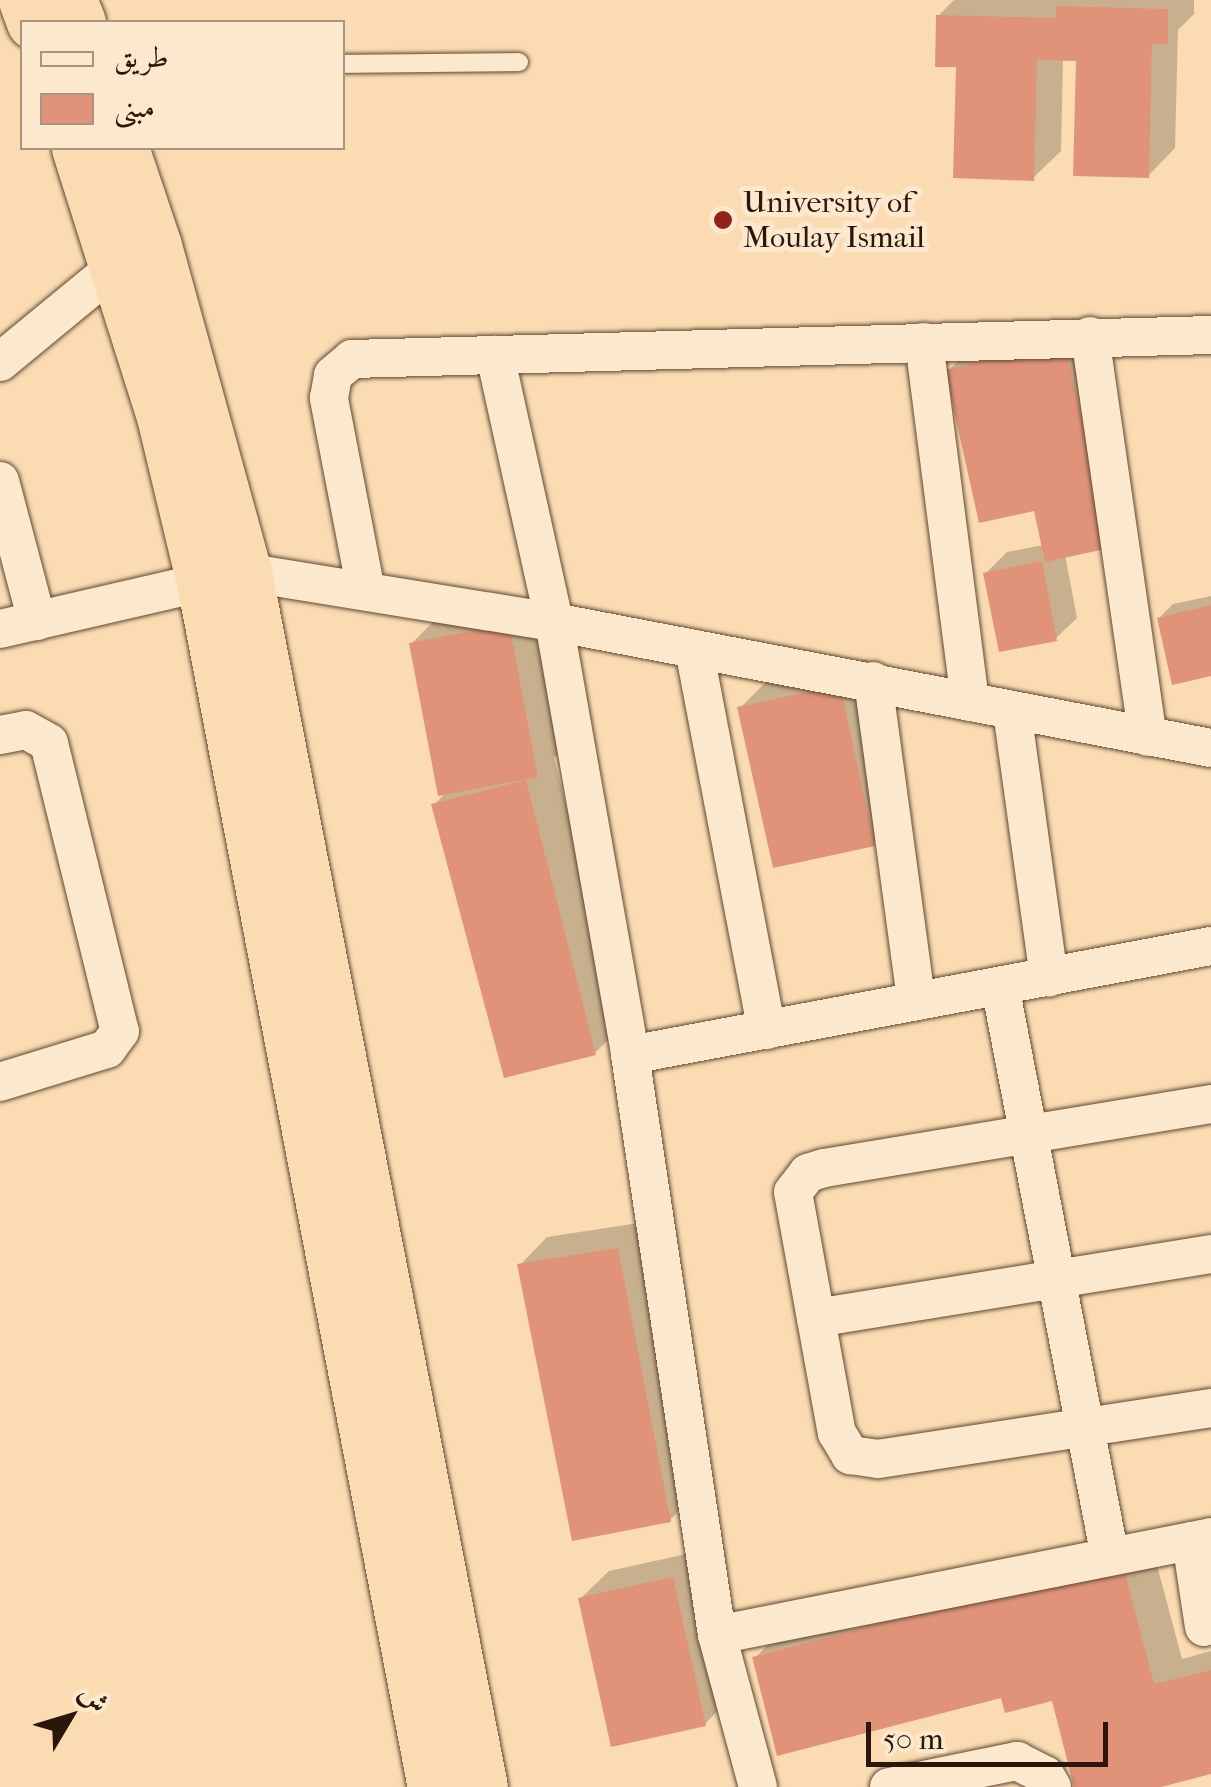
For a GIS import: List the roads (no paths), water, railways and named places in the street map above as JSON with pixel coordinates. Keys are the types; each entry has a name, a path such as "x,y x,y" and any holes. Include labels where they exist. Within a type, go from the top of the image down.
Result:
{"highway":[{"path":"80,150 119,264 164,416 224,577 435,1787"},
{"path":"122,150 154,246 480,1787"}],"street":[{"path":"0,362 119,264"},
{"path":"366,591 329,398 333,375 352,360 1211,334"},
{"path":"1090,336 1148,737"},
{"path":"924,342 970,702"},
{"path":"495,355 554,622 630,1055 717,1636 758,1787"},
{"path":"2,497 18,625 224,577 366,591 873,681 1211,748"},
{"path":"694,649 767,1030"},
{"path":"873,681 916,1002"},
{"path":"1012,711 1049,976"},
{"path":"0,735 26,730 48,743 120,1031 107,1049 0,1082"},
{"path":"630,1055 1211,946"},
{"path":"1000,986 1110,1557"},
{"path":"1211,1104 824,1168 798,1181 794,1192 842,1448 861,1460 1211,1408"},
{"path":"816,1318 1211,1254"},
{"path":"717,1636 1201,1539 1204,1627"},
{"path":"889,1787 1018,1761 1045,1774 1052,1787"}],"lane":[{"path":"345,64 519,62"}],"place":[{"name":"University of Moulay Ismail","path":"723,220"}]}
